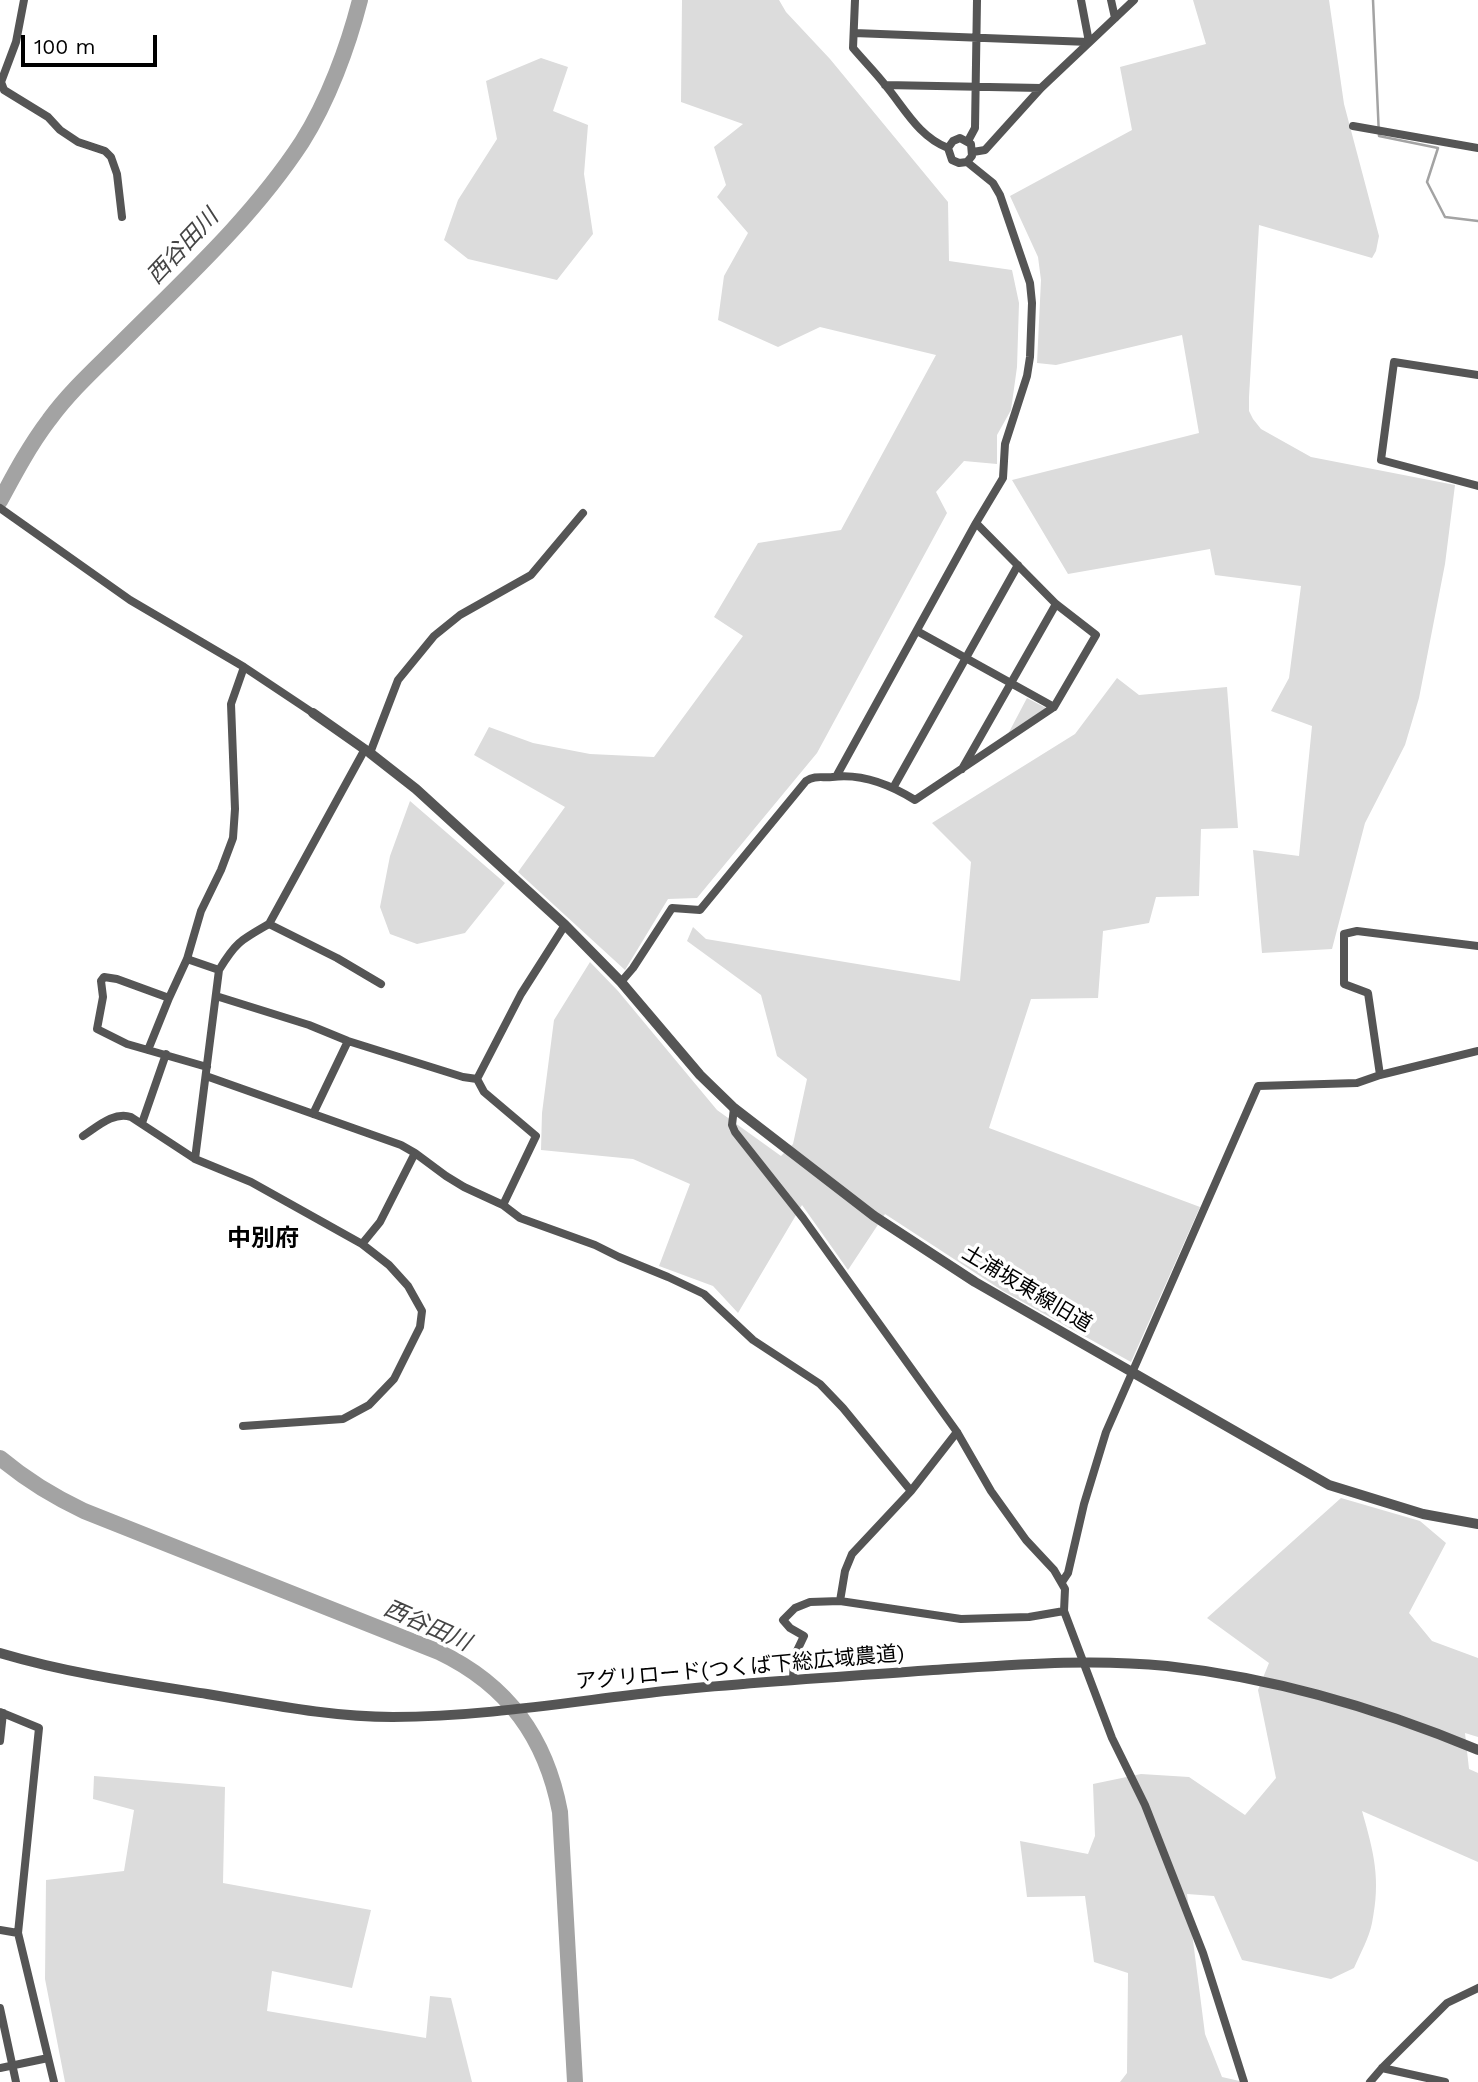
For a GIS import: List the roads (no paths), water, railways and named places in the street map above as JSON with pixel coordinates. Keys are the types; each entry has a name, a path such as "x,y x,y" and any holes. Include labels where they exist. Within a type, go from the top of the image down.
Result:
{"street":[{"path":"24,0 16,42 1,82 4,90 48,117 60,130 78,142 106,151 117,174 122,217"},
{"path":"855,0 853,48 924,134 948,148"},
{"path":"968,141 975,128 977,0"},
{"path":"1081,0 1089,42"},
{"path":"1111,0 1115,18"},
{"path":"967,162 973,152 985,150 1041,88 1134,0"},
{"path":"853,33 1089,42"},
{"path":"886,85 1041,88"},
{"path":"1353,126 1478,148"},
{"path":"837,775 1003,478 1005,444 1027,376 1032,303 1030,283 1000,195 993,183 967,162 955,162 949,156 948,148 956,139 968,141"},
{"path":"968,141 973,152"},
{"path":"1478,375 1394,362 1381,460 1478,486"},
{"path":"4,511 130,600 244,667 313,713"},
{"path":"194,1158 219,970 232,949 243,939 269,924 368,751 398,680 434,636 460,615 531,575 583,513"},
{"path":"621,982 672,908 700,910 811,777 837,775 879,782 915,800 1054,707 1096,635 1056,604 976,523"},
{"path":"893,788 1018,565"},
{"path":"960,772 1056,604"},
{"path":"917,631 1054,707"},
{"path":"148,1050 187,959 201,911 233,838 235,809 231,704 244,667"},
{"name":"土浦坂東線旧道","path":"313,713 368,751 424,796 565,925 621,982 687,1061 734,1108 874,1216 975,1282 1329,1485 1423,1514 1478,1524"},
{"path":"269,924 337,958 380,984"},
{"path":"477,1079 521,994 565,925"},
{"path":"1380,1075 1368,993 1344,984 1344,934 1357,931 1478,946"},
{"path":"187,959 219,970"},
{"path":"169,998 104,977 101,981 103,997 97,1029 127,1044 166,1054 313,1114 387,1140 415,1153 455,1182 503,1205 520,1219 595,1245 704,1294 753,1340 820,1384 911,1491"},
{"path":"216,996 299,1022 348,1041 477,1079"},
{"path":"313,1114 348,1041"},
{"path":"1062,1582 1068,1573 1084,1504 1106,1432 1258,1086 1357,1083 1478,1051"},
{"path":"142,1123 166,1054"},
{"path":"477,1079 484,1092 536,1136 503,1205"},
{"path":"734,1108 732,1125 735,1132 803,1218 957,1432 1005,1511 1062,1582 1065,1589 1064,1611 1112,1738 1145,1805 1198,1940 1244,2082"},
{"path":"83,1136 112,1118 127,1115 194,1158 251,1182 362,1244 389,1265 408,1286 422,1311 421,1327 394,1379 369,1405 343,1419 243,1426"},
{"path":"362,1244 380,1222 415,1153"},
{"path":"841,1601 845,1571 852,1554 911,1491 957,1432"},
{"path":"793,1680 794,1657 804,1636 790,1628 783,1620 795,1608 810,1602 841,1601 961,1619 1029,1617 1064,1611"},
{"name":"アグリロード(つくば下総広域農道)","path":"0,1653 68,1671 332,1713 395,1717 499,1710 793,1680 1014,1665 1084,1663 1166,1666 1241,1677 1331,1697 1478,1750"},
{"path":"0,1741 1,1712 39,1728 19,1933 54,2082"},
{"path":"0,1930 19,1933"},
{"path":"1370,2082 1447,2003 1478,1988"},
{"path":"0,2008 16,2082"},
{"path":"0,2068 48,2058"},
{"path":"1382,2068 1406,2078 1445,2082"}],"waterway":[{"name":"西谷田川","path":"0,501 35,439 66,399 240,222 283,170 302,142 329,91 350,36 360,0"},
{"path":"1373,0 1379,136 1438,148 1427,182 1445,217 1478,221"},
{"name":"西谷田川","path":"0,1458 40,1487 84,1511 439,1652 463,1665 504,1698 534,1738 545,1760 560,1812 575,2082"}],"district":[{"name":"中別府","path":"263,1239"}]}
